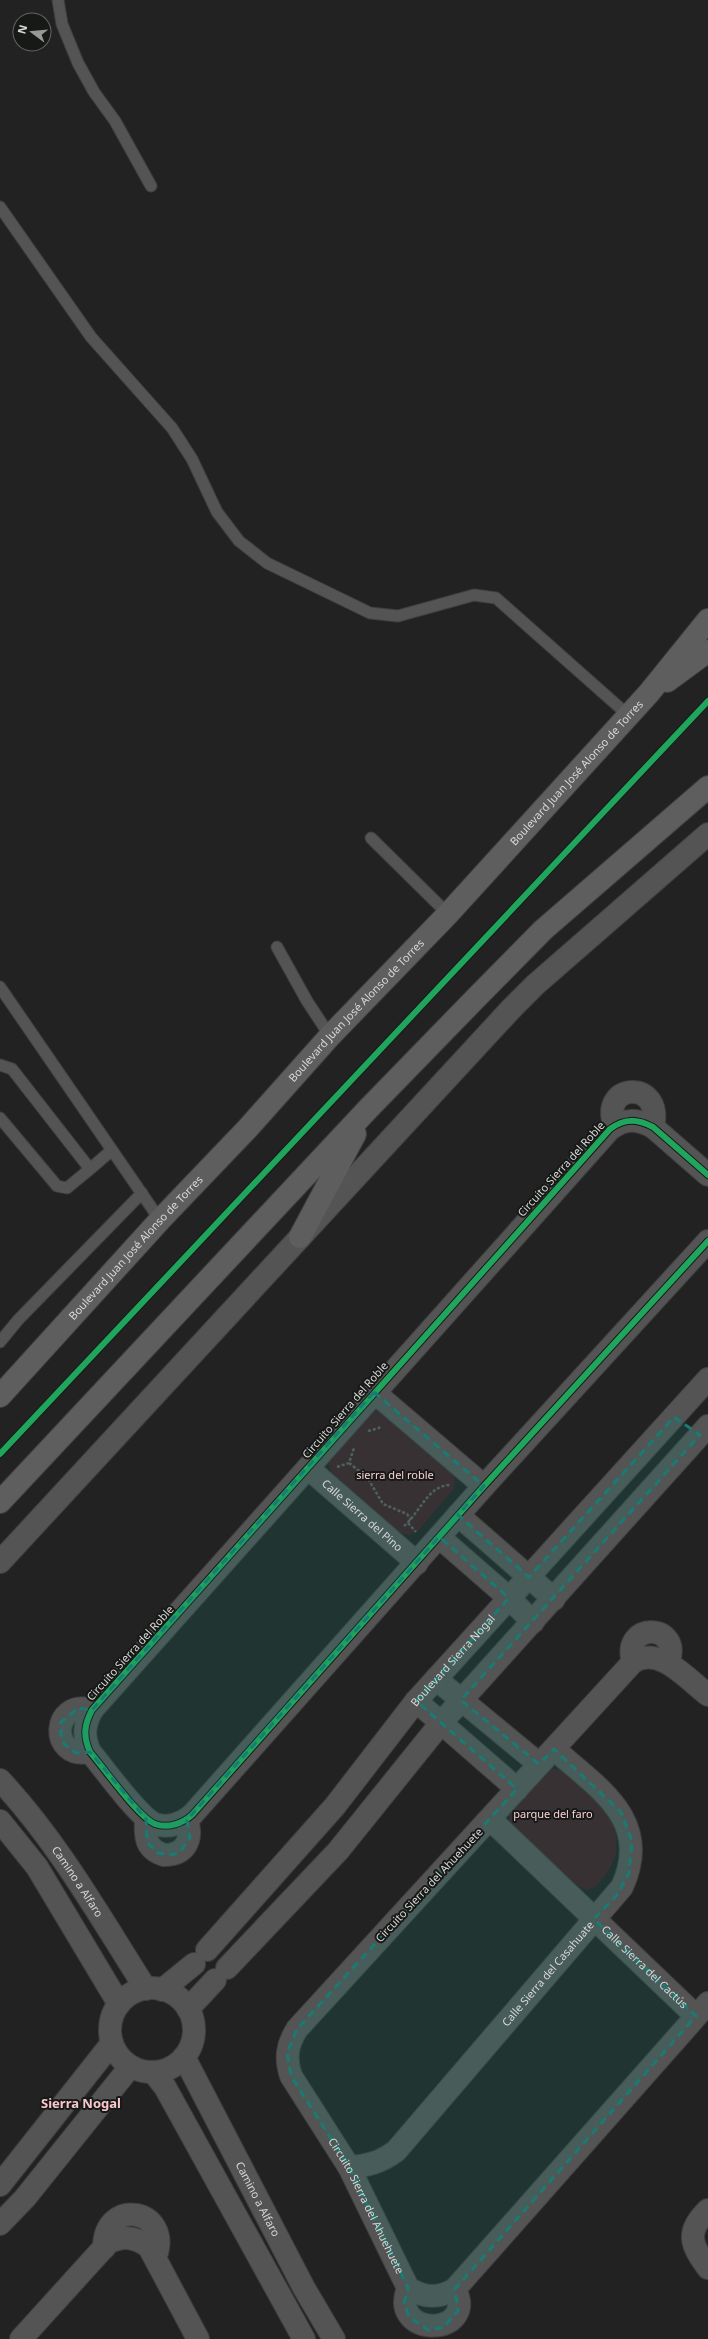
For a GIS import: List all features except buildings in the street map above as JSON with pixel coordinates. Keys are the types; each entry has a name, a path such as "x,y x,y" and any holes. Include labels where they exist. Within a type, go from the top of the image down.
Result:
{"main road":[{"name":"Boulevard Juan José Alonso de Torres","path":"0,1396 160,1220 248,1128 330,1036 448,914 649,693 708,620"},
{"path":"649,693 690,666 708,651"},
{"path":"0,1502 368,1109 543,930 708,787"},
{"path":"300,1237 368,1109"}],"street":[{"path":"0,1562 535,985 708,834"},
{"name":"Circuito Sierra del Roble","path":"146,1819 90,1752 85,1742 84,1730 86,1720 92,1710 374,1392 615,1126 632,1119 653,1127 708,1175"},
{"path":"187,1820 190,1834 186,1846 180,1852 164,1856 151,1848 146,1842 146,1819 162,1826 173,1825 187,1820 484,1486 708,1241"},
{"path":"374,1392 484,1486"},
{"name":"Boulevard Sierra Nogal","path":"154,1989 200,1957 335,1806 416,1701 674,1417 704,1393"},
{"path":"188,2009 338,1851 441,1723 705,1435 674,1417"},
{"name":"Calle Sierra del Pino","path":"308,1468 417,1563"},
{"path":"458,1515 554,1599"},
{"path":"439,1537 509,1598 534,1622"},
{"name":"Circuito Sierra del Ahuehuete","path":"408,2288 349,2167 291,2076 287,2053 290,2041 297,2029 633,1662 648,1656 655,1657 668,1663 708,1695"},
{"path":"436,1679 462,1700 547,1757"},
{"path":"416,1701 517,1789"},
{"name":"Calle Sierra del Casahuate","path":"349,2167 366,2166 383,2160 396,2151 622,1887 629,1873 633,1857 632,1841 627,1825 611,1800 547,1757"},
{"name":"Camino a Alfaro","path":"0,1780 22,1804 57,1850 154,1989"},
{"name":"Calle Sierra del Cactús","path":"490,1819 594,1919 702,2009"},
{"path":"0,1821 37,1867 119,2004"},
{"path":"154,1989 172,1993 188,2009 194,2034 191,2046 184,2057 171,2068 154,2073 142,2072 130,2067 119,2057 112,2043 110,2022 119,2004 136,1991 154,1989"},
{"path":"455,2289 459,2303 454,2318 449,2324 435,2330 420,2327 408,2318 404,2303 408,2288 418,2294 432,2297 446,2294 455,2289 702,2009"},
{"path":"0,2185 112,2043"},
{"name":"Camino a Alfaro","path":"184,2057 304,2288 334,2339"},
{"path":"0,2224 25,2198 130,2067"},
{"path":"154,2073 165,2087 304,2339"},
{"path":"708,2210 699,2219 692,2231 696,2252 708,2268"},
{"path":"21,2339 104,2248 116,2239 133,2238 142,2242 156,2256 198,2339"}],"lane":[{"path":"58,0 62,24 78,63 94,92 115,121 151,186"},
{"path":"0,207 91,337 172,428 192,459 218,512 239,541 267,564 370,613 398,616 474,595 496,598 628,715"},
{"path":"371,838 448,914"},
{"path":"277,947 307,1001 330,1036"},
{"path":"0,987 160,1220"},
{"path":"0,1065 12,1069 90,1169"},
{"path":"0,1118 57,1186 67,1188 112,1150"},
{"path":"0,1342 18,1320 142,1193"}],"path":[{"path":"365,1432 378,1428 382,1423 381,1418"},
{"path":"334,1469 349,1463 356,1443"},
{"path":"349,1463 367,1477 383,1504 407,1514 410,1520"},
{"path":"402,1528 436,1490 449,1484 455,1486"},
{"path":"408,1523 416,1532"}],"highlighted area":[{"path":"374,1392 484,1486 458,1515 529,1577 674,1417 700,1435 461,1700 539,1764 554,1749 621,1812 632,1841 629,1873 618,1894 594,1919 696,2016 455,2289 458,2311 443,2328 428,2330 409,2317 404,2303 408,2288 349,2167 291,2076 287,2053 297,2029 517,1789 416,1701 509,1598 439,1537 187,1820 190,1838 180,1852 172,1855 157,1853 147,1842 146,1819 90,1752 76,1753 64,1744 61,1737 61,1722 78,1708 92,1710"}],"green space":[{"name":"sierra del roble","path":"376,1407 455,1475 454,1489 418,1531 409,1535 397,1532 331,1472 328,1461"},
{"name":"parque del faro","path":"549,1768 560,1770 586,1791 605,1811 614,1826 617,1843 615,1858 609,1870 595,1887 584,1889 574,1882 514,1829 509,1822 509,1810"}],"cycle path":[{"path":"0,1454 708,701"},
{"path":"708,1175 653,1127 642,1122 626,1121 615,1125 610,1129 92,1710 87,1721 85,1731 86,1741 90,1752 121,1791 148,1820 155,1824 165,1826 180,1823 192,1815 484,1486 708,1241"}],"district":[{"name":"Sierra Nogal","path":"81,2103"}]}
